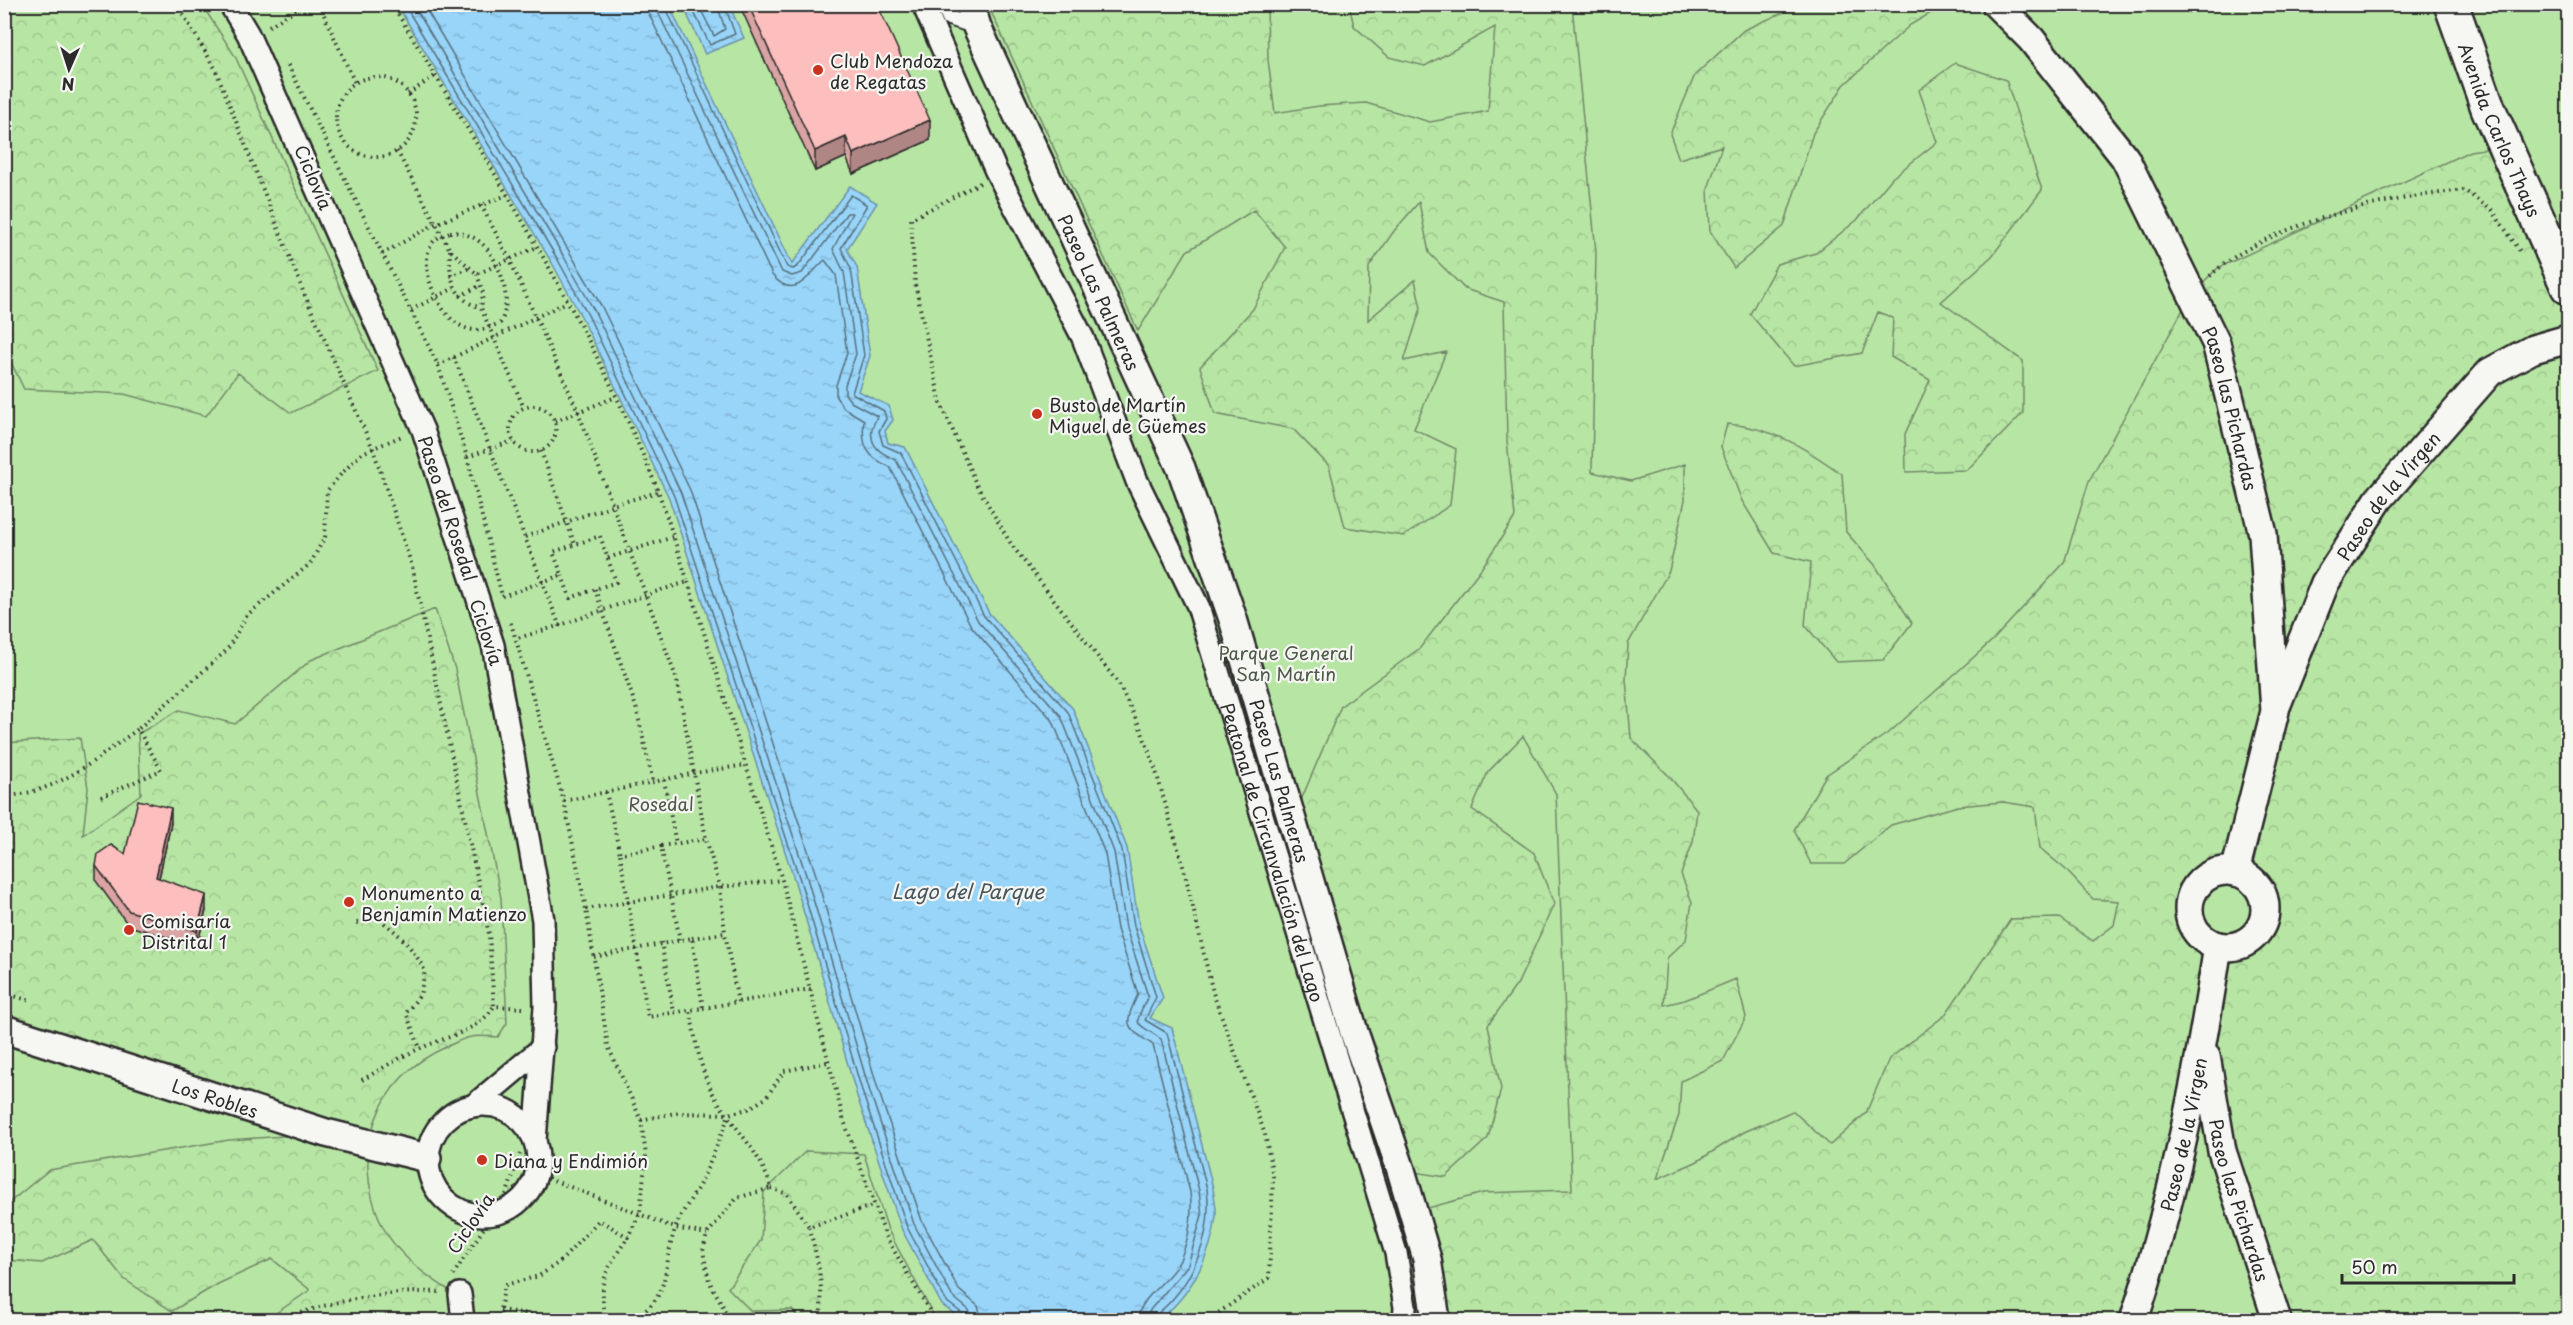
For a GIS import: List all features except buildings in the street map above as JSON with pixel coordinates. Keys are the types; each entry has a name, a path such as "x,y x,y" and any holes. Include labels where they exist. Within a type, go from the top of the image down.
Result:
{"street":[{"name":"Paseo del Rosedal","path":"230,4 248,34 423,430 493,645 543,920 545,1007 543,1047 529,1132 538,1157 537,1174"},
{"name":"Peatonal de Circunvalación del Lago","path":"923,4 996,171 1083,338 1137,481 1198,606 1396,1253 1405,1307 1404,1320"},
{"name":"Paseo las Pichardas","path":"1996,4 2031,39 2125,158 2216,343 2263,534 2275,711 2235,872"},
{"name":"Avenida Carlos Thays","path":"2451,4 2488,108 2568,287"},
{"name":"Paseo Las Palmeras","path":"974,16 1181,468 1233,619 1354,1032 1404,1180 1427,1259 1436,1320"},
{"name":"Paseo de la Virgen","path":"2275,711 2325,583 2379,499 2490,372 2533,349 2568,339"},
{"path":"2224,871 2235,872 2248,877 2260,892 2265,910 2262,924 2255,935 2244,942 2232,946 2218,946 2207,941 2192,923 2190,900 2202,880 2224,871"},
{"name":"Paseo de la Virgen","path":"2134,1320 2155,1257 2203,1043 2218,946"},
{"name":"Los Robles","path":"4,1029 326,1133 427,1158"},
{"name":"Paseo las Pichardas","path":"2203,1043 2222,1151 2277,1320"},
{"path":"537,1174 530,1190 519,1202 492,1215 469,1214 448,1204 433,1186 427,1158 431,1139 441,1123 455,1112 473,1106 543,1047"},
{"path":"473,1106 503,1108 516,1115 529,1132"},
{"path":"456,1293 463,1320"}],"lane":[{"path":"943,4 949,18 974,16"}],"path":[{"path":"177,4 215,68 303,291 373,449 412,566 489,934 494,1006 489,1014 470,1028 420,1048 362,1080"},
{"path":"319,4 355,83"},
{"path":"392,4 507,195 567,302 616,397 658,492 782,880 843,1118 886,1237 935,1320"},
{"path":"408,94 435,76"},
{"path":"382,77 395,82 408,94 416,116 414,129 407,142 397,151 372,157 360,154 342,138 337,126 337,108 345,91 355,83 368,78 382,77"},
{"path":"397,151 450,250 472,267 477,274 483,301 481,308"},
{"path":"996,171 991,177 910,219 915,284 940,401 976,484 1011,544 1118,683 1140,727 1155,768 1185,873 1213,993 1264,1134 1273,1177 1269,1278 1208,1320"},
{"path":"2192,293 2218,268 2257,245 2302,225 2410,196 2442,192 2464,190 2492,210 2525,257"},
{"path":"382,254 435,224 507,195"},
{"path":"481,205 509,258 578,411 677,680 706,838 720,887 725,933 738,1002"},
{"path":"463,232 480,242 489,251 506,290 507,303 500,323 469,330 458,325 443,311 429,282 427,259 430,246 442,235 463,232"},
{"path":"477,274 494,264 537,247"},
{"path":"450,250 450,276 454,288 460,296 481,308 524,408"},
{"path":"450,276 472,267"},
{"path":"460,296 481,285"},
{"path":"411,310 454,288"},
{"path":"438,365 567,302"},
{"path":"454,357 560,627"},
{"path":"555,422 616,397"},
{"path":"531,406 546,410 555,422 555,436 541,451 525,451 513,441 510,434 512,418 524,408 531,406"},
{"path":"4,796 22,795 65,780 138,729 227,650 246,615 310,564 325,537 327,491 362,453 405,435 402,425"},
{"path":"467,457 513,441"},
{"path":"541,451 575,545"},
{"path":"525,537 613,505 658,492"},
{"path":"600,536 608,558 616,582 570,598 553,552 600,536"},
{"path":"608,558 673,537"},
{"path":"502,596 562,575"},
{"path":"493,645 560,627 645,594 688,582"},
{"path":"595,589 636,707 652,782"},
{"path":"101,797 161,770 138,729"},
{"path":"564,801 695,773 746,765"},
{"path":"664,780 676,844"},
{"path":"606,792 620,854 648,1017 811,989"},
{"path":"620,854 706,838"},
{"path":"661,846 680,940"},
{"path":"586,909 720,887 782,880"},
{"path":"357,923 375,917 386,923 411,948 425,971 420,995 406,1013 420,1048"},
{"path":"594,957 661,942 725,933"},
{"path":"692,938 703,1008"},
{"path":"661,942 674,1012"},
{"path":"4,993 31,1001"},
{"path":"494,1006 545,1007"},
{"path":"690,1010 698,1055 712,1091 767,1173 771,1188"},
{"path":"606,1320 600,1290 605,1275 640,1213 646,1155 641,1120 608,1046"},
{"path":"641,1120 675,1113 729,1114 748,1109 766,1098 784,1071 828,1062"},
{"path":"631,1320 648,1311 659,1292 667,1274 675,1228 704,1176 729,1114"},
{"name":"Ciclovía","path":"456,1293 453,1272 492,1215 514,1177 529,1132"},
{"path":"537,1174 675,1228 706,1234"},
{"path":"771,1320 768,1315 730,1319 709,1281 703,1251 706,1234 737,1198 771,1188 787,1194 809,1227 820,1264 822,1298 820,1320"},
{"path":"809,1227 875,1204"},
{"path":"502,1320 500,1310 505,1285 539,1276 561,1261 599,1220 628,1237"},
{"path":"285,1320 302,1311 353,1300 431,1291 456,1293"},
{"path":"500,1310 573,1320"}],"green space":[{"path":"5,4 202,5 235,56 378,371 291,413 238,373 206,416 124,394 24,389 5,350"},
{"path":"1939,4 1941,7 1910,25 1844,85 1813,133 1784,226 1734,268 1710,231 1708,189 1722,146 1679,159 1670,134 1695,75 1744,30 1800,5"},
{"name":"Parque General San Martín","path":"5,5 2568,5 2568,1320 5,1320"},
{"path":"988,5 1267,5 1268,60 1275,113 1319,106 1366,103 1430,122 1488,111 1495,27 1425,66 1389,57 1354,26 1349,5 1572,5 1596,252 1592,472 1631,481 1685,464 1685,500 1669,571 1628,644 1626,679 1631,738 1669,776 1697,810 1693,842 1681,874 1692,902 1686,940 1667,958 1664,1005 1685,1000 1736,979 1746,1017 1723,1061 1681,1081 1679,1115 1657,1179 1696,1162 1744,1132 1793,1111 1830,1145 1866,1113 1889,1059 1945,1015 2011,919 2059,918 2093,941 2114,925 2119,901 2093,899 2065,869 2040,848 2035,807 2003,802 1958,806 1891,825 1844,864 1811,864 1794,830 1826,775 1891,731 1994,639 2064,563 2089,481 2192,293 2218,268 2470,151 2505,146 2568,288 2568,1320 2277,1320 2204,1045 2134,1320 1436,1320 1413,1212 1483,1193 1572,1190 1556,794 1523,736 1488,772 1472,809 1534,853 1554,904 1518,983 1488,1025 1501,1089 1488,1138 1446,1177 1401,1170 1293,819 1341,706 1420,648 1483,566 1515,517 1507,440 1504,302 1465,289 1429,253 1419,202 1394,231 1369,267 1368,320 1415,280 1421,308 1404,361 1446,352 1414,429 1456,449 1450,505 1404,536 1345,527 1329,466 1293,429 1215,414 1200,367 1253,309 1285,247 1254,210 1187,251 1138,331","holes":["2224,871 2249,878 2262,891 2265,907 2260,924 2249,938 2234,947 2217,946 2199,934 2192,924 2189,915 2192,896 2205,880"]},
{"path":"1955,63 2006,80 2042,190 1992,256 1941,302 2023,361 2023,413 1967,470 1906,472 1905,434 1930,380 1891,357 1893,318 1878,312 1862,353 1794,366 1750,314 1777,264 1816,253 1857,220 1892,178 1937,142 1919,90"},
{"path":"1727,424 1759,429 1788,440 1842,474 1846,532 1875,565 1912,623 1883,660 1836,662 1805,625 1811,562 1774,553 1742,501 1721,447"},
{"path":"435,609 455,669 501,898 507,1023 498,1037 477,1036 461,1040 422,1061 402,1078 386,1098 375,1120 369,1145 368,1170 372,1197 387,1234 402,1254 452,1292 452,1320 266,1320 310,1290 272,1259 218,1284 172,1311 124,1279 93,1240 42,1263 5,1260 4,1214 10,1202 49,1170 229,1140 323,1133 5,1029 5,743 80,738 88,788 83,835 141,794 138,734 179,710 235,724 311,660"},
{"path":"806,1151 864,1154 888,1230 936,1320 801,1320 792,1310 751,1311 728,1288 761,1240 764,1192"}],"water":[{"name":"Lago del Parque","path":"397,5 669,5 792,264 850,186 877,203 847,249 857,267 870,356 858,391 889,406 893,420 885,431 888,443 905,447 989,613 1073,709 1127,848 1139,925 1163,998 1150,1018 1172,1028 1213,1188 1216,1216 1210,1246 1189,1288 1180,1300 1158,1320 962,1320 942,1305 902,1230 857,1096 795,882 669,498 582,318 552,263"},
{"path":"683,5 729,5 744,38 705,54"}],"place":[{"name":"Club Mendoza de Regatas","path":"818,70"},
{"name":"Busto de Martín Miguel de Güemes","path":"1037,414"},
{"name":"Monumento a Benjamín Matienzo","path":"349,902"},
{"name":"Comisaría Distrital 1","path":"129,930"},
{"name":"Diana y Endimión","path":"482,1160"}],"park label":[{"name":"Rosedal","path":"661,803"}]}
